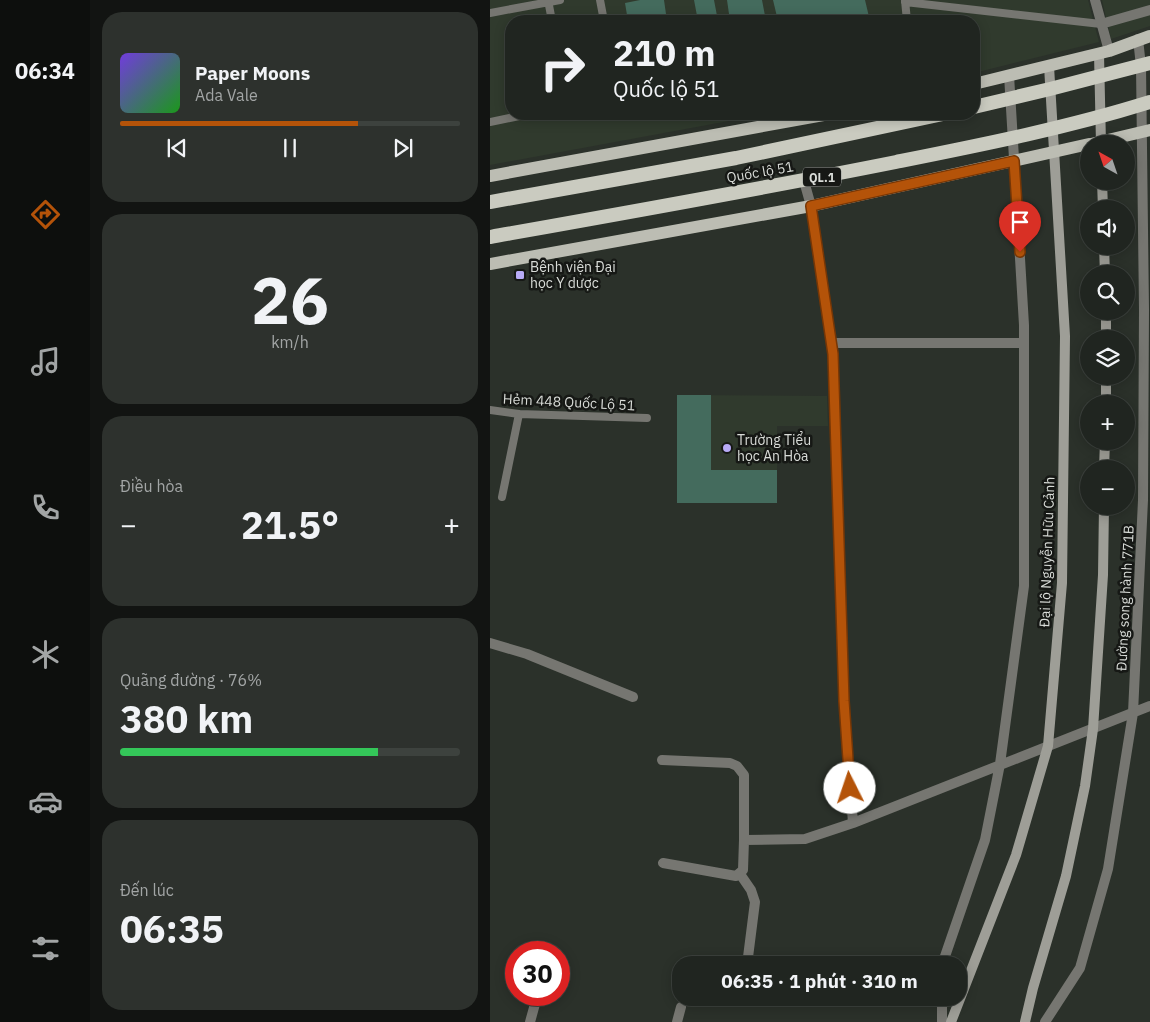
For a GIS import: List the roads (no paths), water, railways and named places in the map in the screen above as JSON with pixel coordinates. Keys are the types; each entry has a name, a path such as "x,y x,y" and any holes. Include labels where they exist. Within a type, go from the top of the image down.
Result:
{"highway":[{"path":"980,106 1146,64"},
{"name":"Quốc lộ 51","path":"490,237 804,181 1013,137 1146,103"},
{"name":"Quốc lộ 51","path":"490,202 736,158 915,120"}],"main road":[{"path":"980,82 1104,52 1144,37"},
{"path":"1096,135 1100,116 1099,76 1104,52"},
{"name":"Đại lộ Nguyễn Hữu Cảnh","path":"951,1022 1016,855 1048,746 1063,564 1065,336 1049,66"},
{"path":"490,176 796,120"},
{"name":"QL.1","path":"1129,135 1146,131"},
{"name":"QL.1","path":"490,264 811,206 1080,147"},
{"path":"1025,1022 1066,876 1085,786 1093,728 1103,575 1104,515"}],"street":[{"path":"1095,0 1101,24 1104,52"},
{"path":"1101,24 1150,10"},
{"name":"Đường song hành 771B","path":"1045,1022 1080,968 1108,869 1133,713 1143,500 1147,310 1146,64 1144,37"},
{"path":"945,956 985,840 1000,764 1024,586 1024,343 1010,75"},
{"path":"804,181 811,206 831,344 844,701 852,823"},
{"path":"831,344 1024,343"},
{"path":"490,644 527,654 634,697"},
{"path":"744,840 805,839 852,823 1150,706"},
{"path":"662,760 730,763 737,766 744,775 744,870 736,876 663,863"},
{"path":"740,874 751,890 755,902 748,956"},
{"path":"530,1022 534,1006"},
{"path":"942,1006 942,1022"},
{"path":"677,1022 681,1007"}],"lane":[{"path":"490,13 560,0"},
{"path":"600,0 603,15"},
{"path":"548,1 551,15"},
{"path":"906,15 905,1 1101,24"},
{"path":"490,122 505,119"},
{"name":"Hẻm 448 Quốc Lộ 51","path":"490,410 520,414 647,418"},
{"path":"502,497 520,414"}],"place":[{"name":"Bệnh viện Đại học Y dược","path":"520,275"},
{"name":"Trường Tiểu học An Hòa","path":"727,448"}]}
